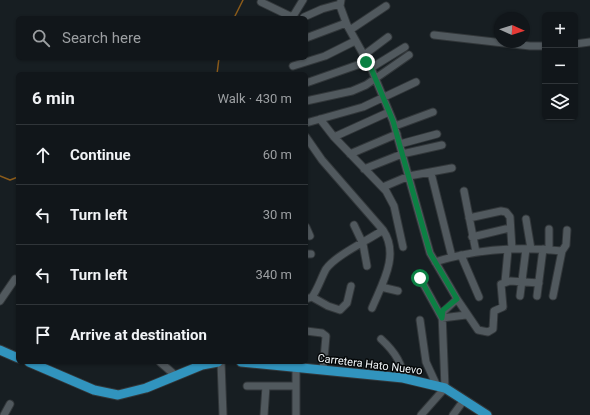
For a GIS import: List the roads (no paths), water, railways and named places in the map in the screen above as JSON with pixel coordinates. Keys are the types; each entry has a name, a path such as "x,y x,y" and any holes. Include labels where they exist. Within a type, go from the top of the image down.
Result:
{"main road":[{"path":"0,350 16,357"},
{"path":"34,364 94,390 118,396 146,388 207,364"},
{"name":"Carretera Hato Nuevo","path":"284,364 296,367 403,378 441,387 487,415"}],"street":[{"path":"293,16 303,0"},
{"path":"261,2 288,16"},
{"path":"306,16 340,2 346,23 364,55 366,62 371,68 390,112 430,253 466,315 478,330 488,332 492,330 494,311 503,307 500,286 505,282 522,281 538,283"},
{"path":"350,30 386,6"},
{"path":"308,37 346,23"},
{"path":"434,35 530,46 542,46"},
{"path":"364,55 388,37"},
{"path":"293,66 325,56 355,41"},
{"path":"578,44 590,42"},
{"path":"371,68 405,47"},
{"path":"308,101 352,91 366,85 409,55"},
{"path":"308,82 366,62"},
{"path":"308,122 363,107 416,82"},
{"path":"334,137 390,112"},
{"path":"394,126 432,112"},
{"path":"320,119 334,137 382,186 394,206 403,247"},
{"path":"350,154 397,134"},
{"path":"400,144 437,134"},
{"path":"364,169 402,154 442,145"},
{"path":"308,147 383,230 390,243 391,255 388,267 372,308"},
{"path":"382,186 408,176 452,168"},
{"path":"431,173 452,257"},
{"path":"464,191 476,252"},
{"path":"469,218 504,211 509,215 510,250 505,282"},
{"path":"520,296 529,249 526,219"},
{"path":"354,225 363,244 367,266"},
{"path":"472,237 510,228"},
{"path":"537,296 538,283 549,229"},
{"path":"351,286 347,303 340,310 309,298 326,269 338,256 363,244 383,230"},
{"path":"553,296 562,251 566,245 567,230"},
{"path":"308,232 310,236"},
{"path":"435,262 476,252 529,249 562,251"},
{"path":"461,255 479,297"},
{"path":"420,278 442,318"},
{"path":"0,301 15,279"},
{"path":"381,287 398,291"},
{"path":"421,415 441,387 443,310 457,299"},
{"path":"442,318 466,315"},
{"path":"420,320 426,362 441,387"},
{"path":"308,331 322,333 326,336 323,370"},
{"path":"380,339 390,347 397,358 403,369 403,378"},
{"path":"162,364 176,376"},
{"path":"218,364 223,415"},
{"path":"296,367 296,415"},
{"path":"247,386 296,386"},
{"path":"264,415 266,386"},
{"path":"453,415 464,400"},
{"path":"4,415 10,404"}],"waterway":[{"path":"235,16 243,0"},
{"path":"217,72 219,60"},
{"path":"0,176 10,180 16,178"}]}
